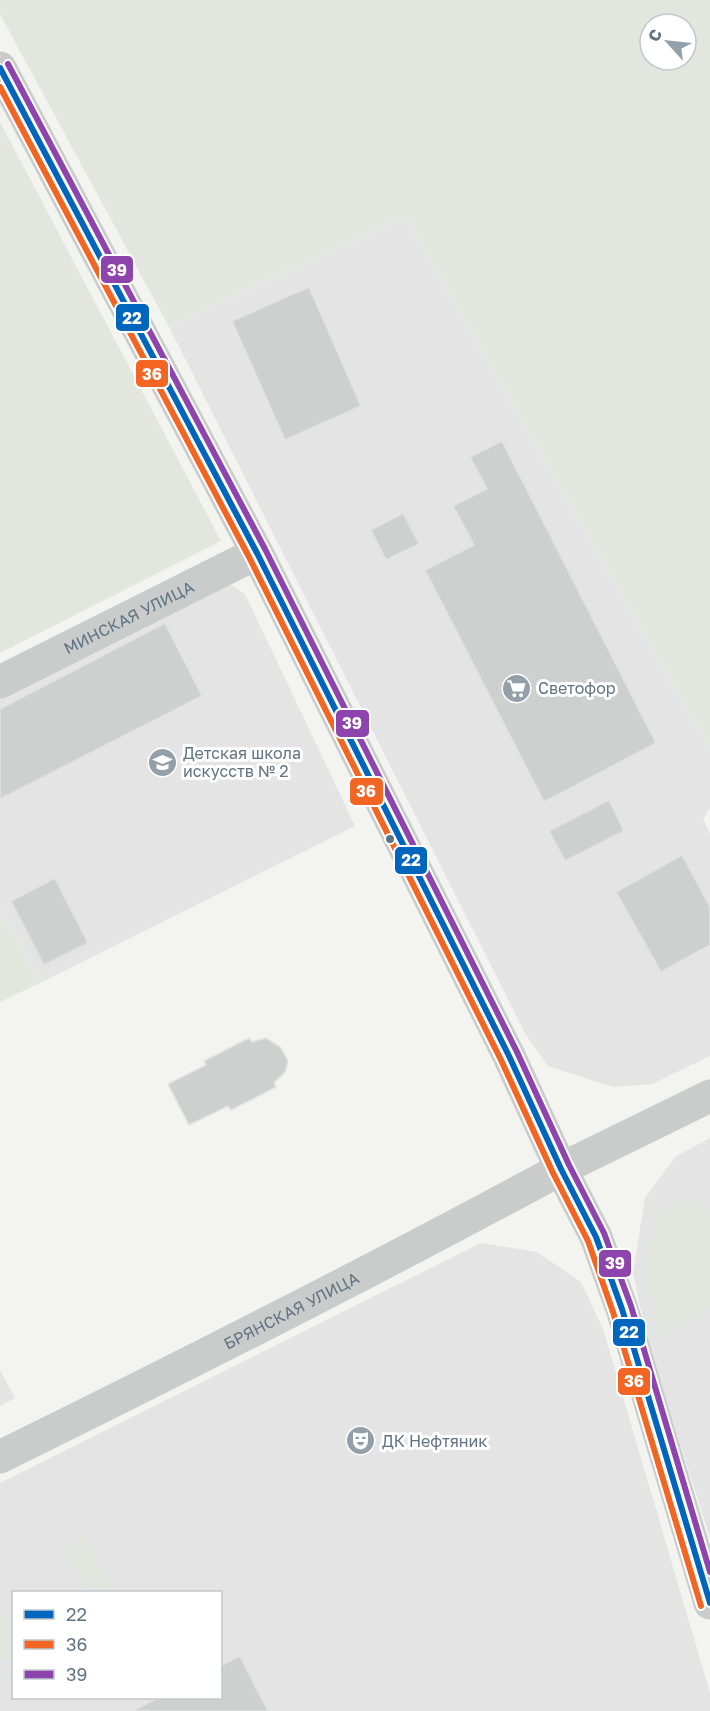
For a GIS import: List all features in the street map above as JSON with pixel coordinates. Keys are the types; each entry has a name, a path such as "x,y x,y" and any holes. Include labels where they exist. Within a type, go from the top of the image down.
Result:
{"street":[{"path":"0,68 257,553 509,1056 561,1169 596,1237 622,1309 710,1603"},
{"name":"МИНСКАЯ УЛИЦА","path":"0,682 257,553"},
{"name":"БРЯНСКАЯ УЛИЦА","path":"0,1457 162,1377 471,1218 561,1169 710,1096"}],"shaded area":[{"path":"0,0 710,0 710,749 405,216 169,327 0,14"},
{"path":"0,122 221,541 0,653"},
{"path":"405,216 710,749 710,808 703,819 710,834 710,1056 652,1084 613,1087 548,1066 526,1035 169,327"},
{"name":"Детская школа искусств № 2","path":"227,582 245,594 355,826 40,983 0,908 0,698"},
{"path":"0,908 40,983 0,1002"},
{"path":"710,1138 710,1538 647,1338 633,1273 645,1198 675,1157"},
{"path":"681,1199 710,1211 710,1308 661,1337 649,1289 646,1263 654,1216"},
{"name":"ДК Нефтяник","path":"481,1243 537,1252 581,1282 603,1329 710,1693 710,1711 0,1711 0,1483"},
{"path":"0,1370 15,1398 0,1406"},
{"path":"85,1535 112,1591 91,1591 62,1550"},
{"path":"0,1605 12,1640 12,1655 0,1660"}],"building":[{"path":"309,287 361,406 285,440 232,321"},
{"path":"502,441 656,743 544,802 425,570 474,545 453,506 487,489 470,457"},
{"path":"403,513 419,544 386,560 371,530"},
{"path":"165,623 202,696 0,799 0,709"},
{"path":"609,800 624,831 565,861 549,831"},
{"path":"682,855 710,907 710,945 661,972 616,892"},
{"path":"55,878 88,943 44,965 11,901"},
{"path":"249,1038 252,1042 266,1038 280,1047 288,1061 285,1072 274,1083 276,1087 231,1110 228,1106 189,1125 168,1084 206,1065 204,1061"},
{"path":"240,1656 268,1711 132,1711 156,1699 222,1699 222,1665"}],"transit line":[{"name":"39","path":"8,64 265,549 517,1052 569,1165 604,1233 631,1306 710,1572"},
{"name":"22","path":"0,68 257,553 509,1056 561,1169 596,1237 622,1309 710,1603"},
{"name":"36","path":"0,87 249,557 501,1060 553,1173 588,1241 613,1312 701,1606"}],"place":[{"name":"Светофор","path":"517,688"},
{"name":"Детская школа искусств № 2","path":"162,762"},
{"name":"ДК Нефтяник","path":"361,1441"}]}
